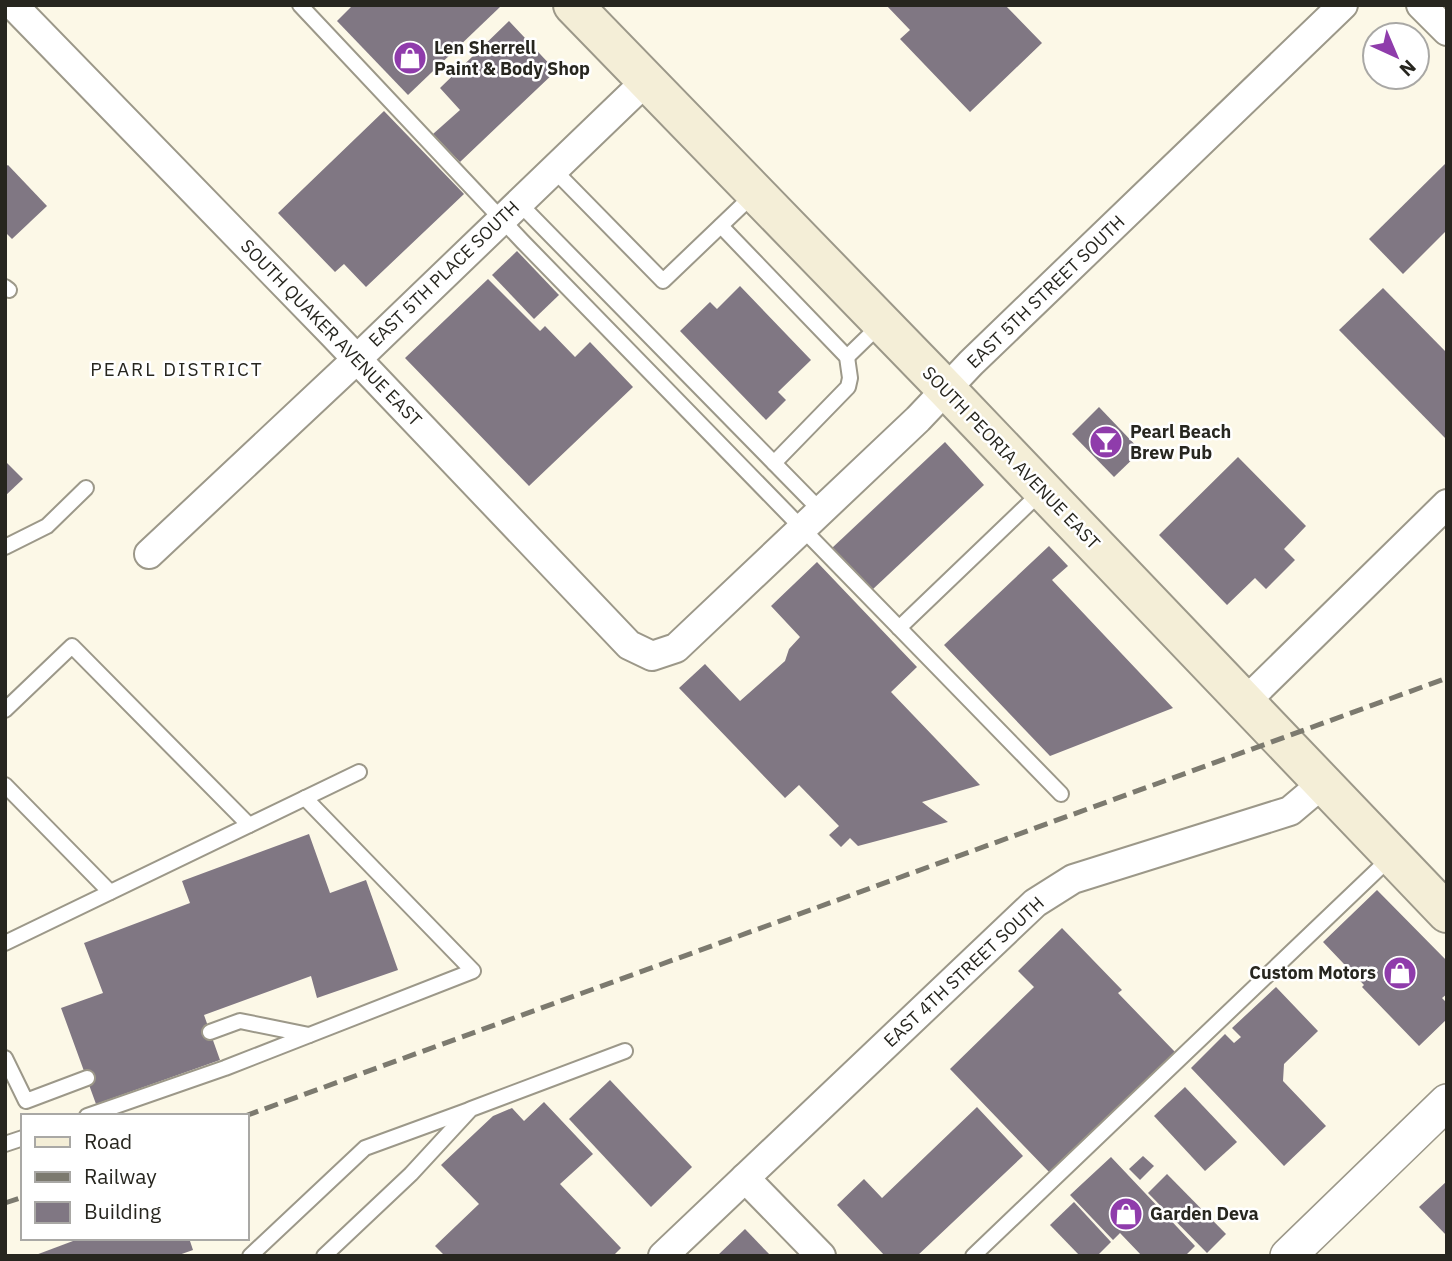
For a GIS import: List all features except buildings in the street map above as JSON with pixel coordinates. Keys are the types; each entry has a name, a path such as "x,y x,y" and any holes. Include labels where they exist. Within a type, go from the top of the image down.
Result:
{"main road":[{"name":"SOUTH PEORIA AVENUE EAST","path":"573,5 946,389 1447,913"}],"street":[{"name":"EAST 5TH STREET SOUTH","path":"652,656 676,648 812,520 1343,5"},
{"path":"1422,5 1447,32"},
{"name":"SOUTH QUAKER AVENUE EAST","path":"26,10 629,645 652,656"},
{"name":"EAST 5TH PLACE SOUTH","path":"149,554 357,359 647,80"},
{"path":"1244,703 1447,504"},
{"name":"EAST 4TH STREET SOUTH","path":"663,1256 1035,903 1073,879 1290,811 1322,784"},
{"path":"1288,1256 1447,1102"},
{"path":"745,1178 821,1256"}],"lane":[{"path":"300,5 774,463 812,520 899,628 1061,794"},
{"path":"553,169 663,282 755,193"},
{"path":"510,210 812,520"},
{"path":"721,226 847,357 850,378 848,387 774,463"},
{"path":"847,357 881,323"},
{"path":"5,547 47,526 86,488"},
{"path":"899,628 1042,491"},
{"path":"5,710 72,646 249,825"},
{"path":"5,943 359,772"},
{"path":"5,785 110,892"},
{"path":"93,1114 225,1068 473,971 305,798"},
{"path":"973,1256 1392,856"},
{"path":"210,1032 240,1021 310,1035"},
{"path":"250,1256 365,1148 625,1051"},
{"path":"5,1058 26,1101 87,1078"},
{"path":"324,1256 411,1174 471,1109"}],"railway":[{"path":"248,1115 1447,678"},
{"path":"5,1203 21,1198"}],"place":[{"name":"Len Sherrell Paint & Body Shop","path":"410,58"},
{"name":"Pearl Beach Brew Pub","path":"1106,442"},
{"name":"Custom Motors","path":"1400,973"},
{"name":"Garden Deva","path":"1126,1214"}],"district":[{"name":"PEARL DISTRICT","path":"177,369"}]}
